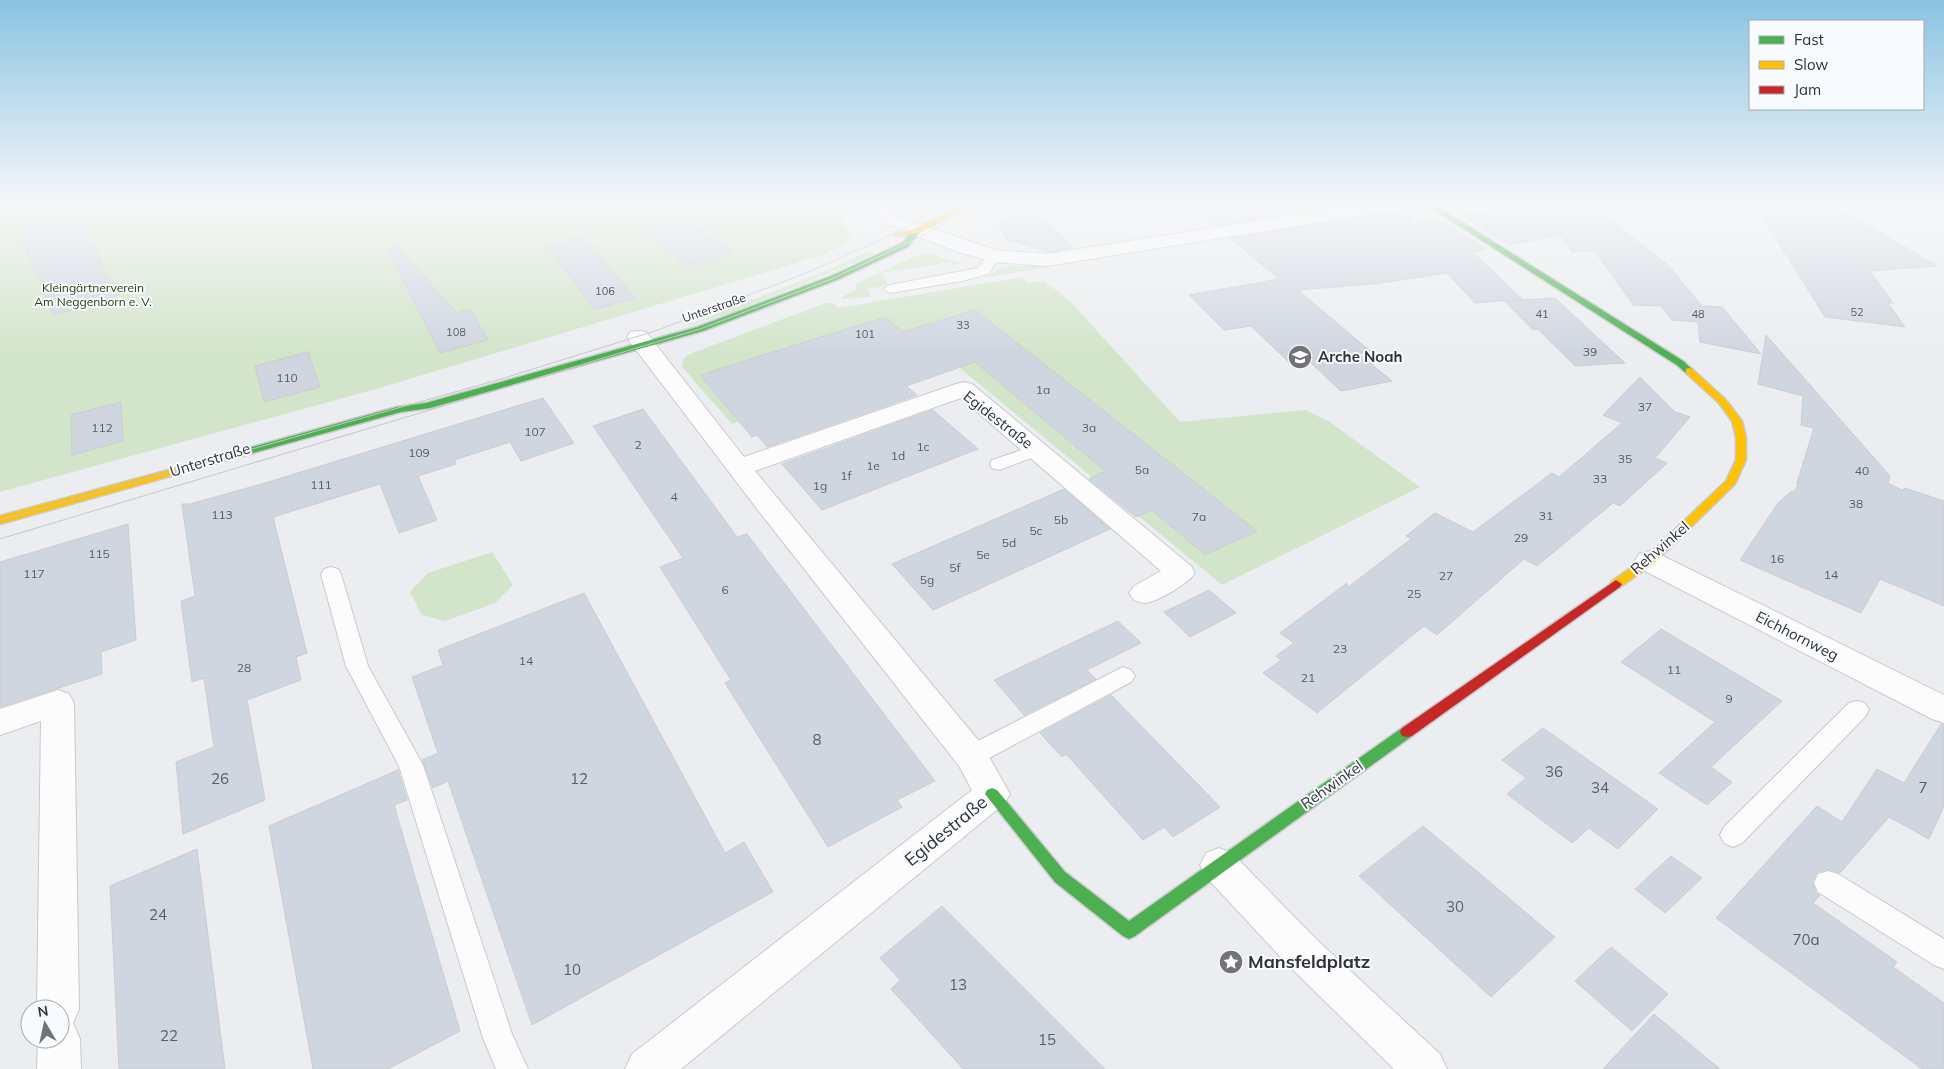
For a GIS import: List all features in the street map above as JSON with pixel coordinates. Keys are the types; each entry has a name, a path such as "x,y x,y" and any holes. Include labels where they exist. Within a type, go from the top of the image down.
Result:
{"street":[{"name":"Unterstraße","path":"0,520 400,409 427,406 509,383 641,341 700,329 834,278 887,253"},
{"path":"983,253 994,256 1047,260 1100,253"},
{"name":"Rehwinkel","path":"992,794 1060,877 1129,931 1220,864 1649,561 1731,482 1741,460 1742,437 1736,421 1716,395 1680,363 1506,253"},
{"name":"Unterstraße","path":"641,341 676,324"},
{"name":"Egidestraße","path":"641,341 741,467 770,508 971,756 992,794 647,1069"},
{"name":"Egidestraße","path":"741,467 964,389 1181,573 1144,593"},
{"name":"Unterstraße","path":"269,458 404,418 427,406"},
{"name":"Eichhornweg","path":"1649,561 1944,710"},
{"path":"0,722 58,703 58,999"},
{"path":"1220,864 1304,953 1426,1069"},
{"path":"59,1049 59,1069"}],"lane":[{"path":"890,289 962,277 983,271 994,256"},
{"path":"999,464 1036,450"},
{"path":"331,574 357,666 411,765 498,1038 512,1069"},
{"path":"971,756 1124,676"},
{"path":"1733,836 1857,710"},
{"path":"1828,883 1944,955"}],"green space":[{"name":"Kleingärtnerverein Am Neggenborn e. V.","path":"0,253 827,253 376,389 0,492"},
{"path":"865,253 876,254 735,311 678,329 828,270"},
{"path":"931,254 960,263 954,265 951,262 882,273 888,285 867,289 870,296 868,297 841,299 856,289 857,283 917,255"},
{"path":"1010,266 1048,267 987,277 999,269"},
{"path":"1022,277 1028,283 1044,281 1069,300 1180,422 1305,410 1328,421 1420,487 1222,585 942,353 732,424 682,367 684,358 690,354 826,303 833,303 839,308"},
{"path":"492,552 513,585 495,603 445,621 422,615 410,592 428,573"}],"building":[{"path":"28,253 97,253 117,297 53,315"},
{"path":"389,253 402,253 457,313 470,309 488,340 440,353"},
{"path":"552,253 597,253 635,298 595,309"},
{"path":"672,253 734,253 685,266"},
{"path":"1248,253 1474,253 1522,299 1475,303 1447,273 1374,284 1298,290 1370,351 1359,354 1392,381 1341,391 1311,363 1293,366 1251,326 1224,330 1189,295 1279,279"},
{"path":"1596,253 1653,253 1667,264 1702,306 1722,307 1761,354 1700,342 1698,322 1672,320 1661,306 1633,305"},
{"path":"1785,253 1915,253 1937,266 1870,271 1893,303 1888,303 1905,327 1825,317"},
{"path":"1555,298 1625,363 1575,366 1538,329 1533,330 1504,301"},
{"path":"975,310 1257,531 1205,555 1152,510 1136,517 1089,479 1105,471 975,362 906,386 917,395 767,447 757,435 752,437 700,375 885,317 903,332"},
{"path":"1766,335 1890,476 1888,483 1902,490 1905,488 1944,501 1944,606 1880,579 1861,613 1740,560 1778,503 1792,491 1794,492 1798,485 1797,483 1814,428 1801,425 1803,396 1758,384"},
{"path":"308,352 320,387 264,402 255,366"},
{"path":"1640,377 1675,412 1690,417 1655,458 1667,463 1620,506 1613,503 1537,566 1524,559 1437,635 1424,626 1317,713 1263,673 1281,660 1276,656 1294,643 1280,633 1347,583 1347,588 1411,539 1406,536 1435,513 1473,532 1552,473 1559,477 1622,423 1603,415"},
{"path":"543,398 574,443 521,461 510,442 454,460 456,464 418,476 437,520 399,533 380,484 273,517 307,653 296,657 301,680 247,700 265,800 183,834 176,762 214,747 204,678 192,682 181,601 195,596 182,504 190,504 265,483"},
{"path":"121,402 123,441 72,455 71,415"},
{"path":"643,409 737,537 747,534 935,781 897,800 902,807 828,847 725,683 731,680 660,567 683,558 593,426"},
{"path":"933,410 978,449 822,510 782,464"},
{"path":"1064,489 1110,529 933,610 892,564"},
{"path":"128,524 136,640 101,652 102,674 0,707 0,562"},
{"path":"1209,590 1236,613 1190,637 1164,612"},
{"path":"584,593 725,853 744,842 773,892 532,1025 448,781 433,788 422,760 438,753 412,677 443,665 438,650"},
{"path":"1118,621 1141,643 1087,670 1096,679 1024,715 994,680"},
{"path":"1661,629 1782,701 1711,767 1732,782 1707,805 1659,773 1715,722 1621,662"},
{"path":"1111,695 1220,807 1173,837 1164,827 1143,840 1066,754 1062,757 1040,733"},
{"path":"1941,724 1944,725 1944,806 1929,839 1889,817 1840,873 1829,869 1817,872 1812,882 1816,893 1820,895 1813,903 1897,962 1893,967 1944,1003 1944,1069 1922,1069 1716,918 1817,806 1842,822 1877,769 1904,783"},
{"path":"1543,728 1658,809 1618,849 1589,828 1572,843 1507,794 1526,778 1502,760"},
{"path":"398,770 407,800 394,805 460,1031 388,1069 313,1069 269,826"},
{"path":"1423,826 1555,937 1491,997 1359,876"},
{"path":"197,849 225,1069 119,1069 110,886"},
{"path":"1671,856 1702,878 1665,913 1635,889"},
{"path":"942,906 1105,1069 963,1069 891,989 900,980 880,958"},
{"path":"1611,947 1668,994 1632,1031 1575,981"},
{"path":"1654,1014 1720,1069 1603,1069"}],"tram line":[{"path":"0,520 501,379 655,331 806,273 851,253"},
{"path":"0,539 700,329 834,278 886,253"}],"traffic: fast":[{"path":"213,461 400,409 427,406 700,329 834,278 888,253"},
{"path":"1506,253 1680,363 1689,371"},
{"path":"992,794 1060,877 1129,931 1407,732"}],"traffic: slow":[{"path":"1616,584 1649,561 1731,482 1741,460 1741,437 1737,421 1722,401 1689,371"},
{"path":"0,520 213,461"}],"traffic: jam":[{"path":"1407,732 1616,584"}],"place":[{"name":"Arche Noah","path":"1300,357"},
{"name":"Mansfeldplatz","path":"1231,962"}]}
